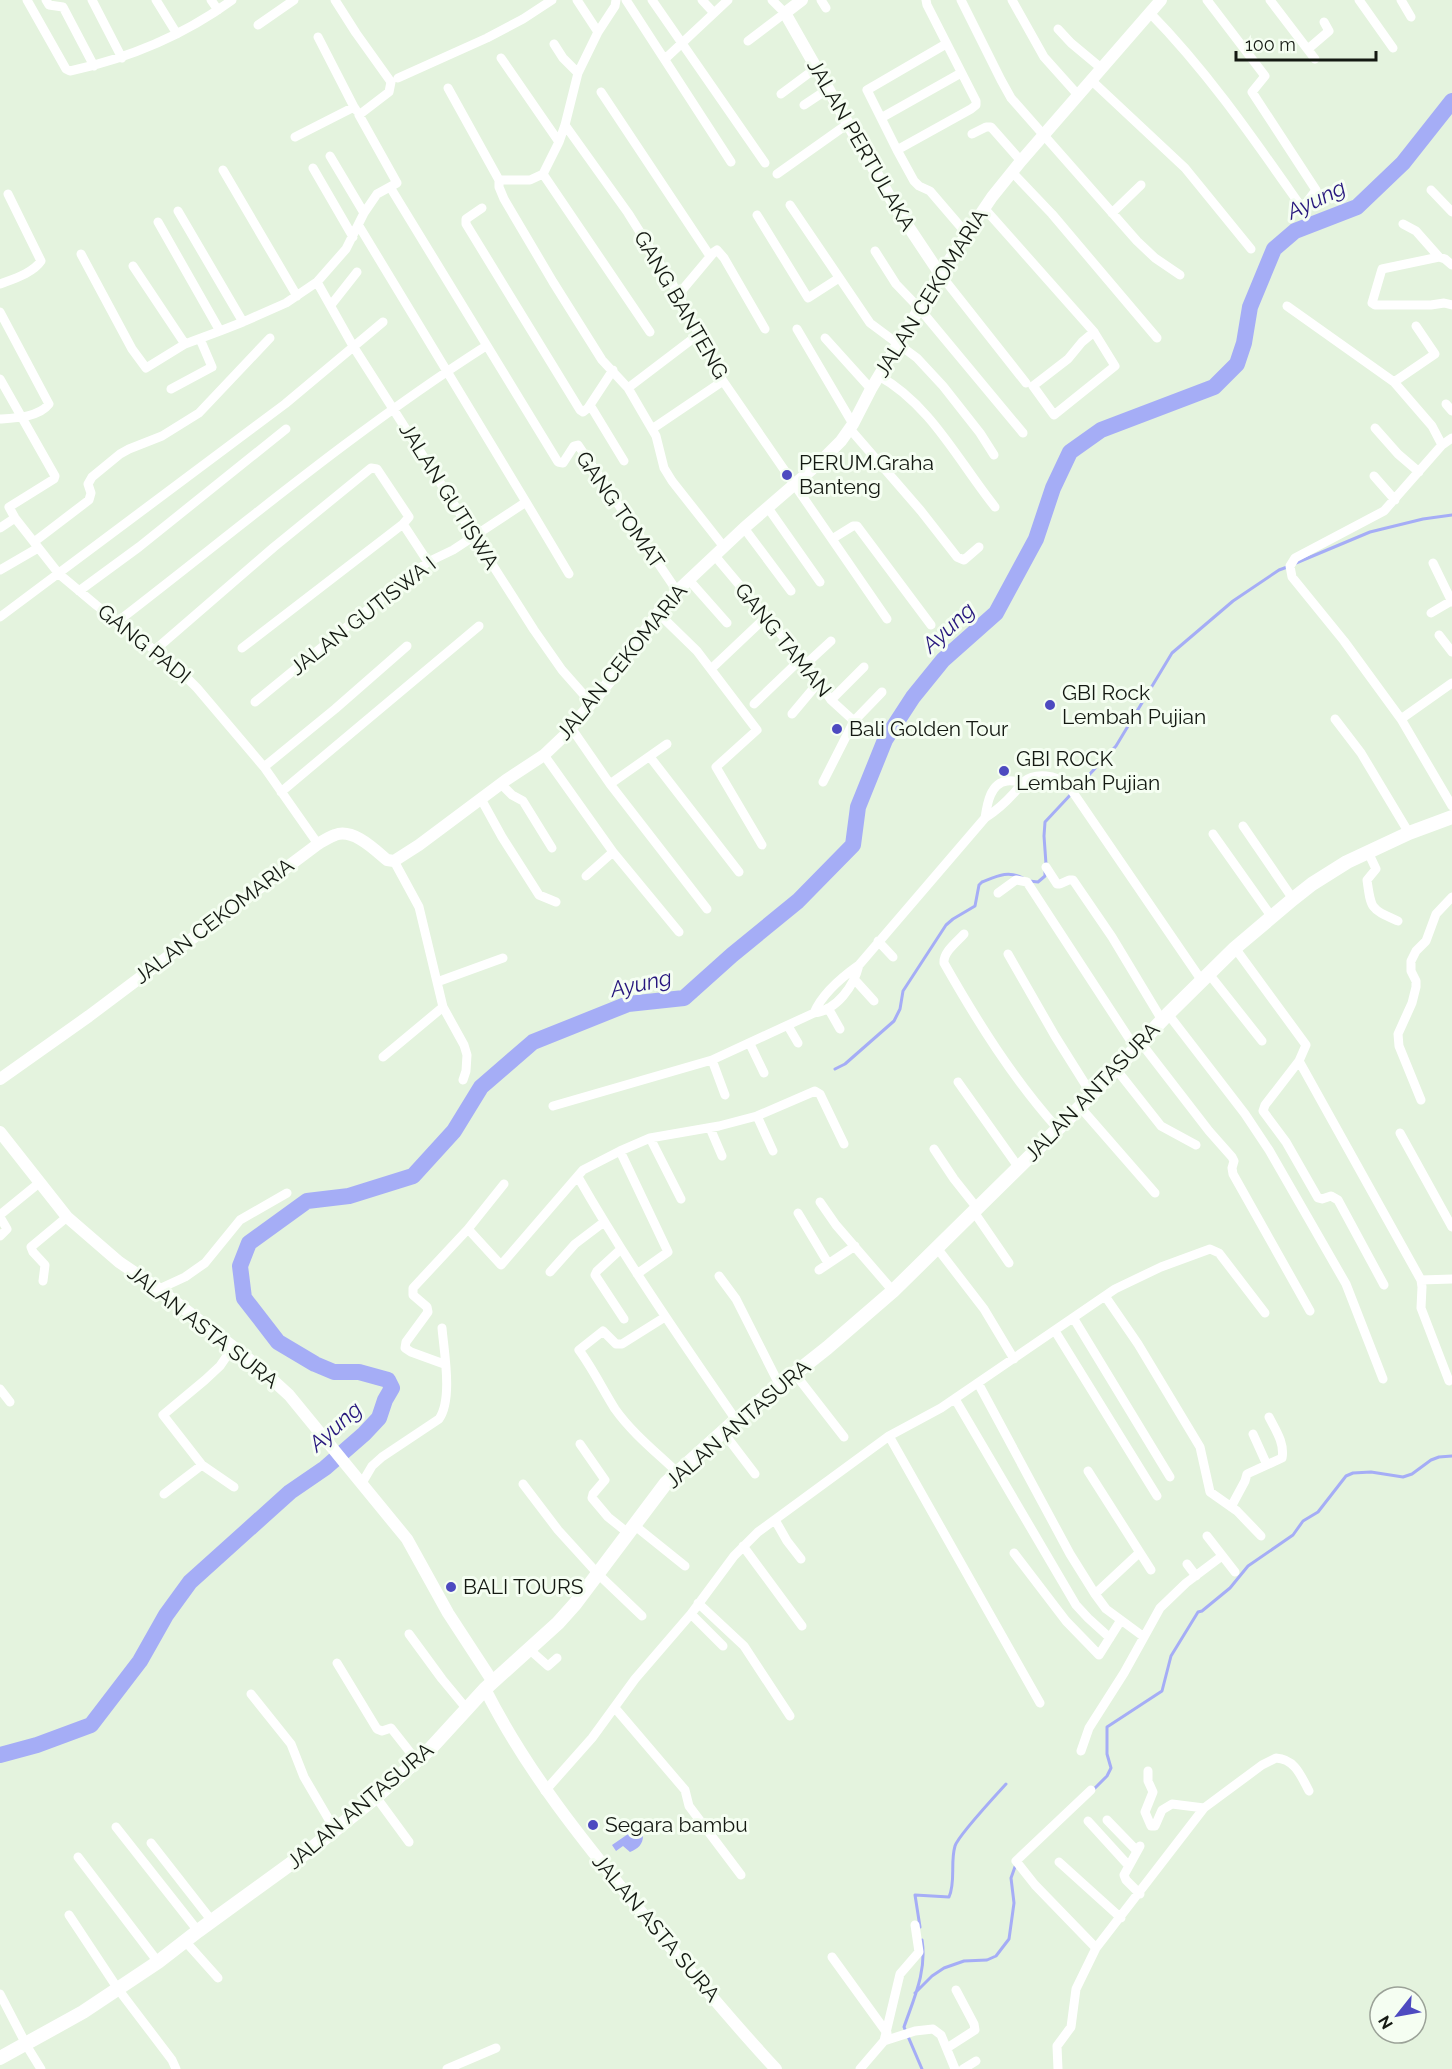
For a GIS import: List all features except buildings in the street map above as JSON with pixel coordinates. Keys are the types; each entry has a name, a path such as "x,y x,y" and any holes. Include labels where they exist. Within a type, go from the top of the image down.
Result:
{"main road":[{"name":"JALAN ANTASURA","path":"0,2058 83,2012 158,1962 262,1886 376,1797 417,1761 440,1739 466,1708 558,1623 666,1483 677,1472 736,1420 854,1326 893,1291 1092,1095 1165,1017 1235,948 1293,898 1347,862 1409,833 1452,817"}],"street":[{"path":"27,0 66,69 70,71 122,58 177,34 232,0"},
{"path":"46,0 49,4 63,7 94,66"},
{"path":"92,0 122,58"},
{"path":"156,0 177,34"},
{"path":"211,0 218,10"},
{"path":"258,25 294,0"},
{"path":"295,137 356,111 389,92 391,82 335,0"},
{"path":"398,78 487,38 552,0"},
{"path":"578,0 598,32"},
{"path":"626,0 731,162"},
{"path":"652,0 765,163"},
{"path":"702,0 714,13"},
{"path":"665,59 728,0"},
{"name":"JALAN PERTULAKA","path":"772,0 785,13 896,208 940,274"},
{"path":"748,41 802,0"},
{"path":"897,150 975,107 976,101 926,0"},
{"path":"962,0 1011,98 1137,242 1180,275"},
{"path":"1012,0 1044,57 1078,95"},
{"name":"JALAN CEKOMARIA","path":"0,1079 89,1016 318,844 338,834 344,834 352,836 387,860 394,861 504,785 544,755 572,729 677,591 744,528 794,486 852,427 871,389 919,308 984,208 1021,161 1161,0"},
{"path":"1150,13 1185,48 1250,133 1300,205 1304,206 1316,190 1252,92 1265,76 1206,0"},
{"path":"1270,0 1315,59"},
{"path":"1359,0 1393,48"},
{"path":"1401,0 1411,17"},
{"path":"498,180 530,180 543,174 565,125 578,72 615,3"},
{"path":"1308,49 1329,31 1324,22"},
{"path":"1058,28 1071,43 1101,68"},
{"path":"81,254 143,366 148,368 160,358 185,344 286,303 317,282 346,249 364,213 377,194 397,182 356,111 318,37"},
{"path":"554,44 563,58 578,72"},
{"path":"946,44 867,90 914,181 930,191 966,233"},
{"path":"501,58 559,142"},
{"path":"781,94 816,68"},
{"path":"881,118 961,73"},
{"path":"1091,81 1185,168 1251,249"},
{"name":"GANG TAMAN","path":"448,88 498,180 504,199 553,282 602,360 628,388 656,436 664,468 719,552 766,617 831,700 854,721"},
{"path":"804,105 828,89"},
{"path":"601,92 710,256"},
{"path":"777,174 849,123"},
{"name":"GANG BANTENG","path":"565,125 628,213 678,295 723,381 888,618"},
{"path":"972,134 986,127 992,127 1021,161"},
{"path":"330,156 364,213"},
{"path":"313,168 353,237"},
{"path":"223,170 297,296"},
{"path":"1012,172 1052,214 1157,338"},
{"path":"543,174 651,332"},
{"path":"1112,213 1141,185"},
{"path":"117,622 292,483 393,407 486,346 390,187"},
{"path":"1431,190 1452,212"},
{"path":"0,284 37,267 41,261 8,194"},
{"path":"790,205 870,323 917,358 943,386 980,433 994,455"},
{"path":"482,208 466,219 466,224 580,410 583,412 590,405 613,370"},
{"path":"984,208 1094,332 1115,366 1054,415 1033,386 1068,359 1094,332"},
{"path":"178,211 243,322"},
{"path":"757,215 808,298 839,278"},
{"path":"158,222 220,331"},
{"path":"1403,224 1416,231 1439,257 1452,265"},
{"path":"359,226 448,370 569,574"},
{"path":"678,295 717,250 722,254 765,329"},
{"path":"875,252 896,284 919,308 1023,433"},
{"path":"1439,257 1382,269 1372,303 1375,305 1441,303 1452,305"},
{"path":"134,266 185,344"},
{"path":"331,305 357,272"},
{"path":"940,274 1026,383"},
{"name":"JALAN GUTISWA","path":"317,282 353,346 552,657 592,704"},
{"path":"1287,306 1394,382 1432,426 1442,445"},
{"path":"0,312 49,404 45,408 22,417 0,419"},
{"path":"0,617 285,404 383,322"},
{"path":"1394,382 1435,354 1416,326"},
{"path":"797,329 852,427 957,557 964,560 979,547"},
{"path":"628,388 699,334"},
{"path":"0,570 36,545 88,500 91,493 88,484 92,477 129,449 162,436 199,413 270,338"},
{"path":"825,338 871,389"},
{"path":"171,389 212,367 200,339"},
{"name":"GANG TOMAT","path":"486,346 558,462 563,463 573,446 578,445 677,591"},
{"path":"879,376 904,393 919,407 995,507"},
{"path":"0,379 22,417"},
{"path":"652,429 723,381"},
{"path":"590,405 624,461"},
{"name":"GANG PADI","path":"22,417 55,476 9,507 15,518 59,574 175,666 197,688 264,767 318,844"},
{"path":"1375,428 1398,454 1419,472"},
{"path":"79,591 139,547 286,429"},
{"path":"1452,438 1442,445 1384,511 1295,558 1290,566 1292,577 1344,641 1401,719 1452,806"},
{"path":"156,649 274,547 371,468 377,469 409,517 403,524 242,648"},
{"path":"1374,476 1395,500"},
{"name":"JALAN GUTISWA I","path":"255,702 428,562 453,550 526,502"},
{"path":"768,508 820,582"},
{"path":"0,528 15,518"},
{"path":"403,524 428,562"},
{"path":"832,539 856,526 931,625"},
{"path":"744,528 791,591"},
{"path":"1431,613 1452,602 1433,563"},
{"path":"688,580 727,623"},
{"path":"658,613 691,645 757,730 716,767 762,845"},
{"path":"711,669 766,617"},
{"path":"281,792 479,626"},
{"path":"1439,635 1452,652"},
{"path":"754,705 831,641"},
{"path":"264,767 407,646"},
{"path":"831,700 864,667"},
{"path":"1401,719 1452,683"},
{"path":"792,714 818,684"},
{"path":"824,782 854,721 882,692"},
{"path":"1335,719 1361,753 1409,833"},
{"path":"572,729 610,784 707,909"},
{"path":"610,784 667,744"},
{"path":"544,755 613,852 679,932"},
{"path":"650,757 739,872"},
{"path":"814,1013 819,1002 859,965 985,818 998,810 1022,783 1048,776 1068,785 1205,978 1262,1041"},
{"path":"985,818 988,800 1001,784 1007,781 1022,783"},
{"path":"504,785 512,795 524,801 552,848"},
{"path":"481,799 502,837 540,895 556,902"},
{"path":"1243,826 1293,898"},
{"path":"1213,834 1271,916"},
{"path":"586,876 613,852"},
{"path":"1368,852 1376,869 1367,880 1370,903 1375,911 1398,921"},
{"path":"394,861 419,907 443,1006 464,1045 467,1055 463,1080"},
{"path":"1046,867 1057,884 1072,880 1165,1017 1245,1114 1269,1150 1346,1284 1383,1379"},
{"path":"998,892 1016,880 1027,882 1138,1046 1232,1156 1233,1174 1310,1311"},
{"path":"1421,1100 1399,1046 1398,1034 1412,1003 1416,987 1411,971 1411,961 1416,951 1426,941 1436,914 1452,897"},
{"path":"964,934 946,954 943,959 944,963 978,1020 1022,1085 1058,1129"},
{"path":"878,942 893,957"},
{"path":"1235,948 1305,1044 1299,1062 1264,1105 1263,1111 1286,1142 1318,1197 1322,1199 1331,1196 1338,1200 1383,1285"},
{"path":"1008,954 1092,1095"},
{"path":"437,982 503,958"},
{"path":"553,1106 712,1060 750,1044 828,1008 846,993 855,980 859,965"},
{"path":"855,980 874,1001"},
{"path":"383,1057 443,1006"},
{"path":"828,1008 840,1029"},
{"path":"788,1026 798,1043"},
{"path":"750,1044 764,1073"},
{"path":"712,1060 725,1095"},
{"path":"1299,1062 1421,1280 1421,1308 1449,1381"},
{"path":"1116,1069 1161,1126 1196,1145"},
{"path":"958,1082 1019,1168"},
{"path":"468,1229 501,1265 583,1170 650,1138 710,1128 757,1116 815,1091 844,1144"},
{"path":"1080,1107 1155,1193"},
{"path":"757,1116 773,1151"},
{"path":"710,1128 722,1156"},
{"name":"JALAN ASTA SURA","path":"0,1132 67,1217 119,1262 159,1289 233,1347 289,1395 362,1483 407,1539 489,1686 518,1751 545,1791 677,1955 776,2069"},
{"path":"1400,1133 1452,1227"},
{"path":"650,1138 681,1199"},
{"path":"934,1149 1009,1263"},
{"path":"620,1151 668,1252 637,1274"},
{"path":"578,1177 637,1274 736,1420"},
{"path":"0,1236 7,1229 0,1217 1,1214 39,1183"},
{"path":"444,1364 405,1348 406,1342 428,1312 427,1306 412,1292 504,1184"},
{"path":"159,1289 185,1277 205,1263 240,1220 287,1193"},
{"path":"820,1202 893,1291"},
{"path":"798,1213 828,1263"},
{"path":"43,1281 45,1264 31,1247 67,1217"},
{"path":"550,1272 575,1244 604,1222"},
{"path":"819,1270 855,1246"},
{"path":"937,1248 984,1309 1014,1359"},
{"path":"621,1249 595,1275 624,1319"},
{"path":"545,1791 592,1738 635,1679 691,1614 743,1546 889,1436 955,1399 1115,1289 1161,1267 1210,1249 1219,1253 1265,1313"},
{"path":"719,1276 736,1299 780,1386"},
{"path":"1421,1280 1452,1279"},
{"path":"1106,1296 1200,1447 1210,1492 1231,1507 1261,1536"},
{"path":"665,1317 621,1344 616,1344 603,1331 579,1350 627,1423 677,1472"},
{"path":"1074,1319 1170,1477"},
{"path":"362,1483 372,1466 382,1457 439,1419 445,1406 442,1328"},
{"path":"1054,1331 1157,1496"},
{"path":"233,1347 220,1366 163,1414 202,1465 234,1487"},
{"path":"795,1374 844,1437"},
{"path":"978,1383 1065,1544 1095,1594 1107,1609 1144,1637"},
{"path":"0,1389 10,1402"},
{"path":"955,1399 1077,1605 1110,1638"},
{"path":"1231,1507 1246,1476 1260,1467 1281,1459 1284,1454 1280,1437 1269,1417"},
{"path":"723,1432 755,1474"},
{"path":"1253,1434 1267,1465"},
{"path":"889,1436 1040,1703"},
{"path":"580,1444 606,1480 592,1498 608,1517 631,1529 685,1566"},
{"path":"164,1494 202,1465"},
{"path":"1088,1471 1151,1570"},
{"path":"523,1484 558,1530 597,1574 642,1616"},
{"path":"775,1520 801,1559"},
{"path":"1207,1536 1235,1572"},
{"path":"743,1546 802,1626"},
{"path":"1014,1553 1066,1621 1099,1655 1121,1620"},
{"path":"1095,1594 1139,1553"},
{"path":"1081,1751 1089,1728 1124,1673 1160,1608 1222,1556"},
{"path":"1187,1564 1196,1576"},
{"path":"698,1603 750,1654 790,1716"},
{"path":"691,1614 723,1646"},
{"path":"409,1634 466,1708"},
{"path":"530,1650 548,1666 557,1658"},
{"path":"337,1662 377,1729 382,1731 391,1728 417,1761"},
{"path":"251,1694 291,1744 304,1778 335,1830"},
{"path":"615,1708 684,1790 689,1806 741,1875"},
{"path":"1058,2069 1057,2046 1071,2027 1076,1989 1096,1948 1140,1894 1204,1808 1262,1765 1276,1758 1288,1761 1295,1766 1310,1791"},
{"path":"1148,1771 1148,1781 1153,1792 1145,1812 1151,1826 1155,1826 1162,1810 1172,1804 1204,1808"},
{"path":"1091,1790 1016,1861 1035,1885 1096,1948"},
{"path":"376,1797 409,1842"},
{"path":"1107,1820 1138,1849 1128,1865 1125,1878 1140,1894"},
{"path":"1088,1821 1128,1865"},
{"path":"116,1827 198,1931"},
{"path":"151,1843 212,1921"},
{"path":"78,1857 158,1962"},
{"path":"1059,1862 1120,1918"},
{"path":"69,1915 118,1989 172,2060 176,2069"},
{"path":"860,2069 889,2037 900,1974 919,1952 915,1925"},
{"path":"185,1941 218,1977"},
{"path":"832,1957 889,2037"},
{"path":"947,2048 975,2030 956,1990"},
{"path":"0,1994 41,2069"},
{"path":"889,2037 933,2029 941,2035 955,2069"},
{"path":"447,2069 496,2048"},
{"path":"867,2061 875,2069"},
{"path":"963,2069 976,2061"}],"water":[{"path":"635,1827 643,1836 640,1846 630,1852 623,1846 616,1851 612,1845 631,1832 630,1828"}],"waterway":[{"name":"Ayung","path":"0,1755 37,1745 91,1725 140,1661 166,1615 190,1582 290,1492 325,1468 379,1418 392,1388 388,1380 359,1372 334,1372 315,1364 278,1342 244,1298 240,1266 249,1243 307,1201 349,1196 413,1176 454,1131 481,1087 533,1042 628,1004 684,998 798,901 853,845 858,807 885,740 913,697 943,660 996,613 1036,539 1053,488 1070,452 1101,430 1214,387 1237,364 1244,343 1250,307 1274,249 1295,231 1357,207 1403,163 1452,101"},
{"path":"1296,563 1370,532 1423,519 1452,515"},
{"path":"1046,864 1045,822 1116,746 1172,653 1233,601 1279,570 1290,566"},
{"path":"1029,881 1038,882 1045,876 1045,870"},
{"path":"835,1069 845,1064 894,1021 900,1009 903,991 946,925 975,906 979,885 1002,875 1012,874 1023,878"},
{"path":"1092,1791 1107,1776 1111,1768 1107,1754 1107,1727 1162,1691 1171,1656 1198,1612 1230,1588 1248,1566 1293,1535 1303,1521 1318,1512 1346,1476 1353,1473 1371,1472 1403,1477 1412,1474 1431,1460 1452,1456"},
{"path":"920,1927 915,1895 949,1897 955,1846 1006,1784"},
{"path":"915,1993 944,1968 964,1961 987,1960 996,1956 1009,1939 1014,1903 1011,1878 1016,1864"},
{"path":"922,1940 921,1974 904,2027 922,2069"}],"place":[{"name":"PERUM.Graha Banteng","path":"787,475"},
{"name":"GBI Rock Lembah Pujian","path":"1050,705"},
{"name":"Bali Golden Tour","path":"837,729"},
{"name":"GBI ROCK Lembah Pujian","path":"1004,771"},
{"name":"BALI TOURS","path":"451,1587"},
{"name":"Segara bambu","path":"593,1825"}]}
